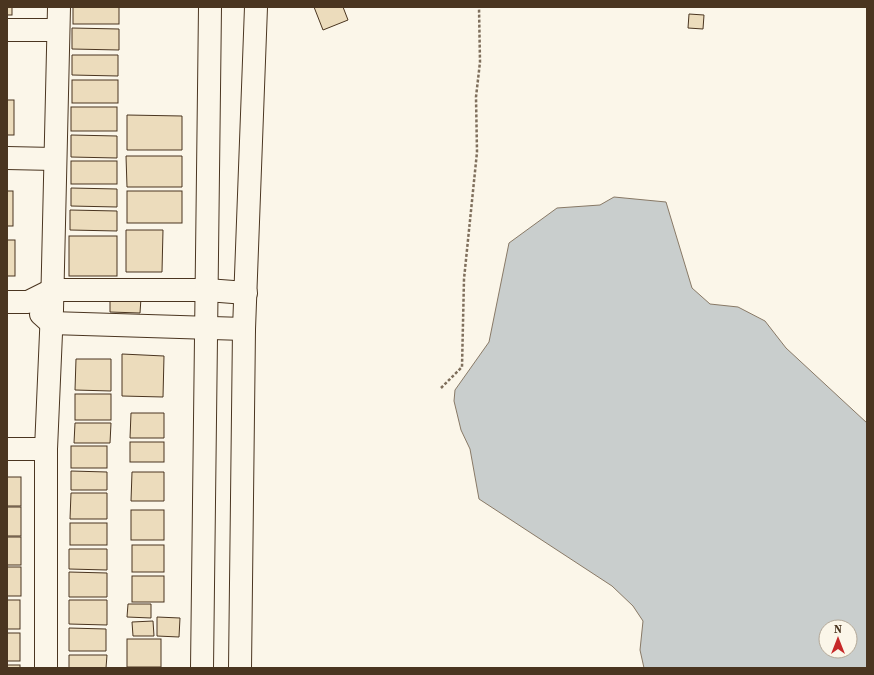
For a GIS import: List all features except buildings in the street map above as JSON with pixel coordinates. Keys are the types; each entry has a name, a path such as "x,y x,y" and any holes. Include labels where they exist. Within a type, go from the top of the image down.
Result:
{"street":[{"path":"46,668 46,449 52,290 57,30 59,7"},
{"path":"202,668 210,7"},
{"path":"240,668 244,330 256,7"},
{"path":"7,30 57,30"},
{"path":"7,158 54,159"},
{"path":"17,302 52,290 206,290 246,293"},
{"path":"17,302 51,323 205,327 244,330"},
{"path":"7,449 46,449"}],"path":[{"path":"441,388 462,367 464,279 477,152 476,97 480,62 479,7"}],"shaded area":[{"path":"614,197 666,202 692,288 710,304 738,307 765,321 786,348 867,423 867,668 644,668 640,650 643,621 633,606 612,586 479,499 470,449 461,430 454,401 455,390 489,342 509,243 557,208 600,205"}]}
